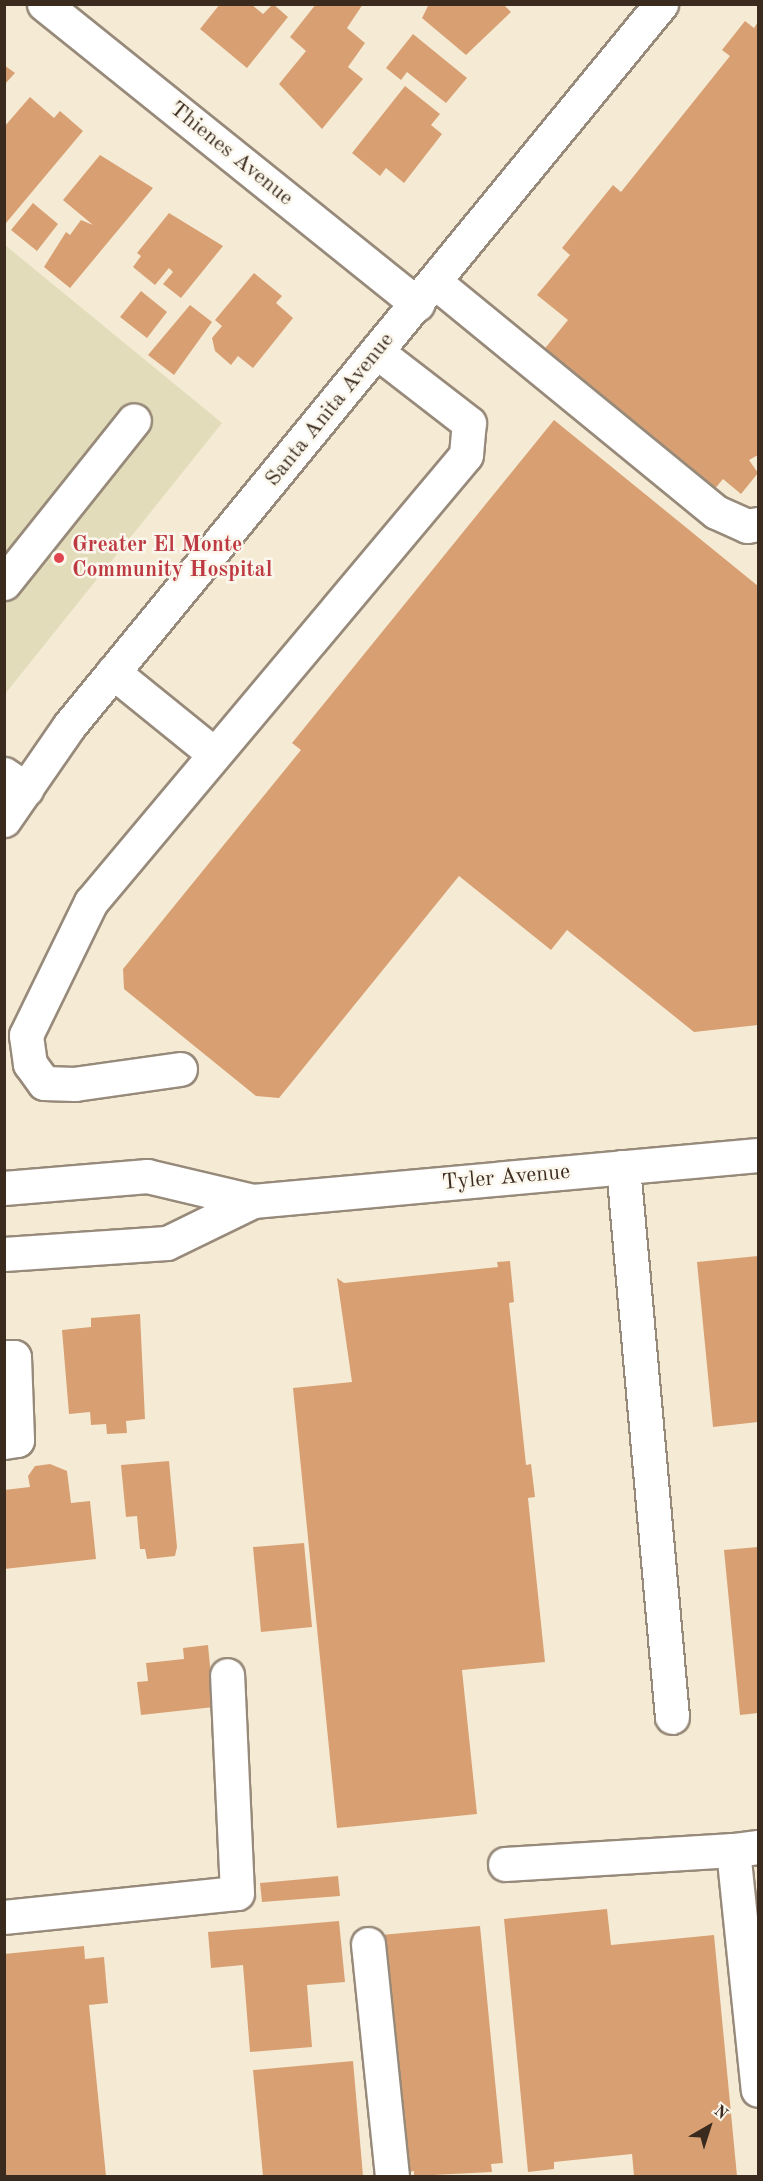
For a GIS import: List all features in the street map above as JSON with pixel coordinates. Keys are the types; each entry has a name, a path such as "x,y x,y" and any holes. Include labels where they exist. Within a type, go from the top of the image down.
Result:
{"main road":[{"name":"Thienes Avenue","path":"45,4 716,512 747,526 759,524"},
{"name":"Santa Anita Avenue","path":"4,820 15,781 113,672 661,4"},
{"path":"180,1069 75,1084 44,1083 30,1064 26,1035 91,903 213,753 466,455 469,423 377,352"},
{"path":"4,583 134,420"},
{"path":"113,672 213,753"},
{"name":"Tyler Avenue","path":"4,1188 147,1176 253,1201 759,1155"},
{"path":"623,1167 672,1717"},
{"name":"Tyler Avenue","path":"4,1254 167,1243 253,1201"},
{"path":"4,1357 14,1357 17,1440 4,1442"},
{"path":"4,1917 237,1893 227,1675"},
{"path":"505,1864 746,1848 759,2090"},
{"path":"368,1944 392,2176"}],"shaded area":[{"name":"Greater El Monte Community Hospital","path":"5,245 222,423 5,694"}],"building":[{"path":"220,4 251,4 263,14 273,4 288,17 247,68 200,29"},
{"path":"316,4 363,4 347,28 365,43 348,67 363,79 322,129 279,84 306,51 290,37"},
{"path":"429,4 503,4 511,12 466,55 422,18"},
{"path":"745,21 754,28 758,22 758,455 749,460 758,473 741,494 723,479 713,491 542,352 568,320 537,295 570,255 562,248 613,185 621,192 730,56 722,50"},
{"path":"413,34 467,78 446,103 407,72 401,80 386,68"},
{"path":"4,65 15,73 4,85"},
{"path":"405,86 440,114 431,125 442,134 404,183 386,168 380,176 352,153"},
{"path":"30,97 54,118 60,111 83,131 6,223 4,127"},
{"path":"100,155 153,188 70,288 44,267 66,232 70,235 81,220 93,225 63,200"},
{"path":"33,203 58,224 37,251 11,230"},
{"path":"169,213 223,246 181,298 163,284 173,272 169,268 155,285 133,267 141,256 137,253"},
{"path":"254,273 282,296 276,303 293,318 253,368 238,356 231,365 215,351 212,338 222,326 215,320"},
{"path":"141,291 167,312 147,338 120,317"},
{"path":"190,305 212,322 174,375 148,355"},
{"path":"554,420 758,586 758,1025 694,1032 567,930 551,950 459,876 279,1098 256,1096 124,989 123,969 301,750 292,743"},
{"path":"758,1256 758,1422 713,1427 697,1262"},
{"path":"510,1261 514,1302 509,1303 526,1465 531,1464 535,1497 528,1498 545,1662 462,1670 477,1814 337,1828 293,1388 352,1382 337,1278 344,1283 498,1267 497,1262"},
{"path":"140,1314 145,1419 126,1421 127,1433 107,1434 106,1424 91,1425 90,1412 69,1414 62,1330 91,1327 91,1318"},
{"path":"169,1461 177,1547 175,1556 147,1559 145,1549 140,1549 137,1516 126,1517 121,1465"},
{"path":"50,1464 67,1471 71,1503 90,1501 96,1559 4,1569 4,1490 30,1487 28,1476 35,1466"},
{"path":"304,1543 312,1627 261,1632 253,1547"},
{"path":"758,1547 758,1713 740,1715 724,1550"},
{"path":"208,1645 214,1707 141,1715 137,1682 148,1681 146,1663 184,1659 183,1648"},
{"path":"338,1876 340,1896 262,1902 260,1883"},
{"path":"607,1909 611,1945 714,1935 737,2176 634,2176 632,2154 554,2162 554,2169 528,2172 504,1919"},
{"path":"339,1921 345,1982 307,1985 312,2047 250,2052 243,1965 211,1968 208,1932"},
{"path":"480,1926 503,2163 491,2164 492,2172 414,2176 414,2171 403,2173 381,1935"},
{"path":"84,1946 85,1959 104,1957 108,2003 89,2005 106,2176 4,2176 4,1954"},
{"path":"353,2061 363,2176 263,2176 253,2070"}],"place":[{"name":"Greater El Monte Community Hospital","path":"59,558"}]}
